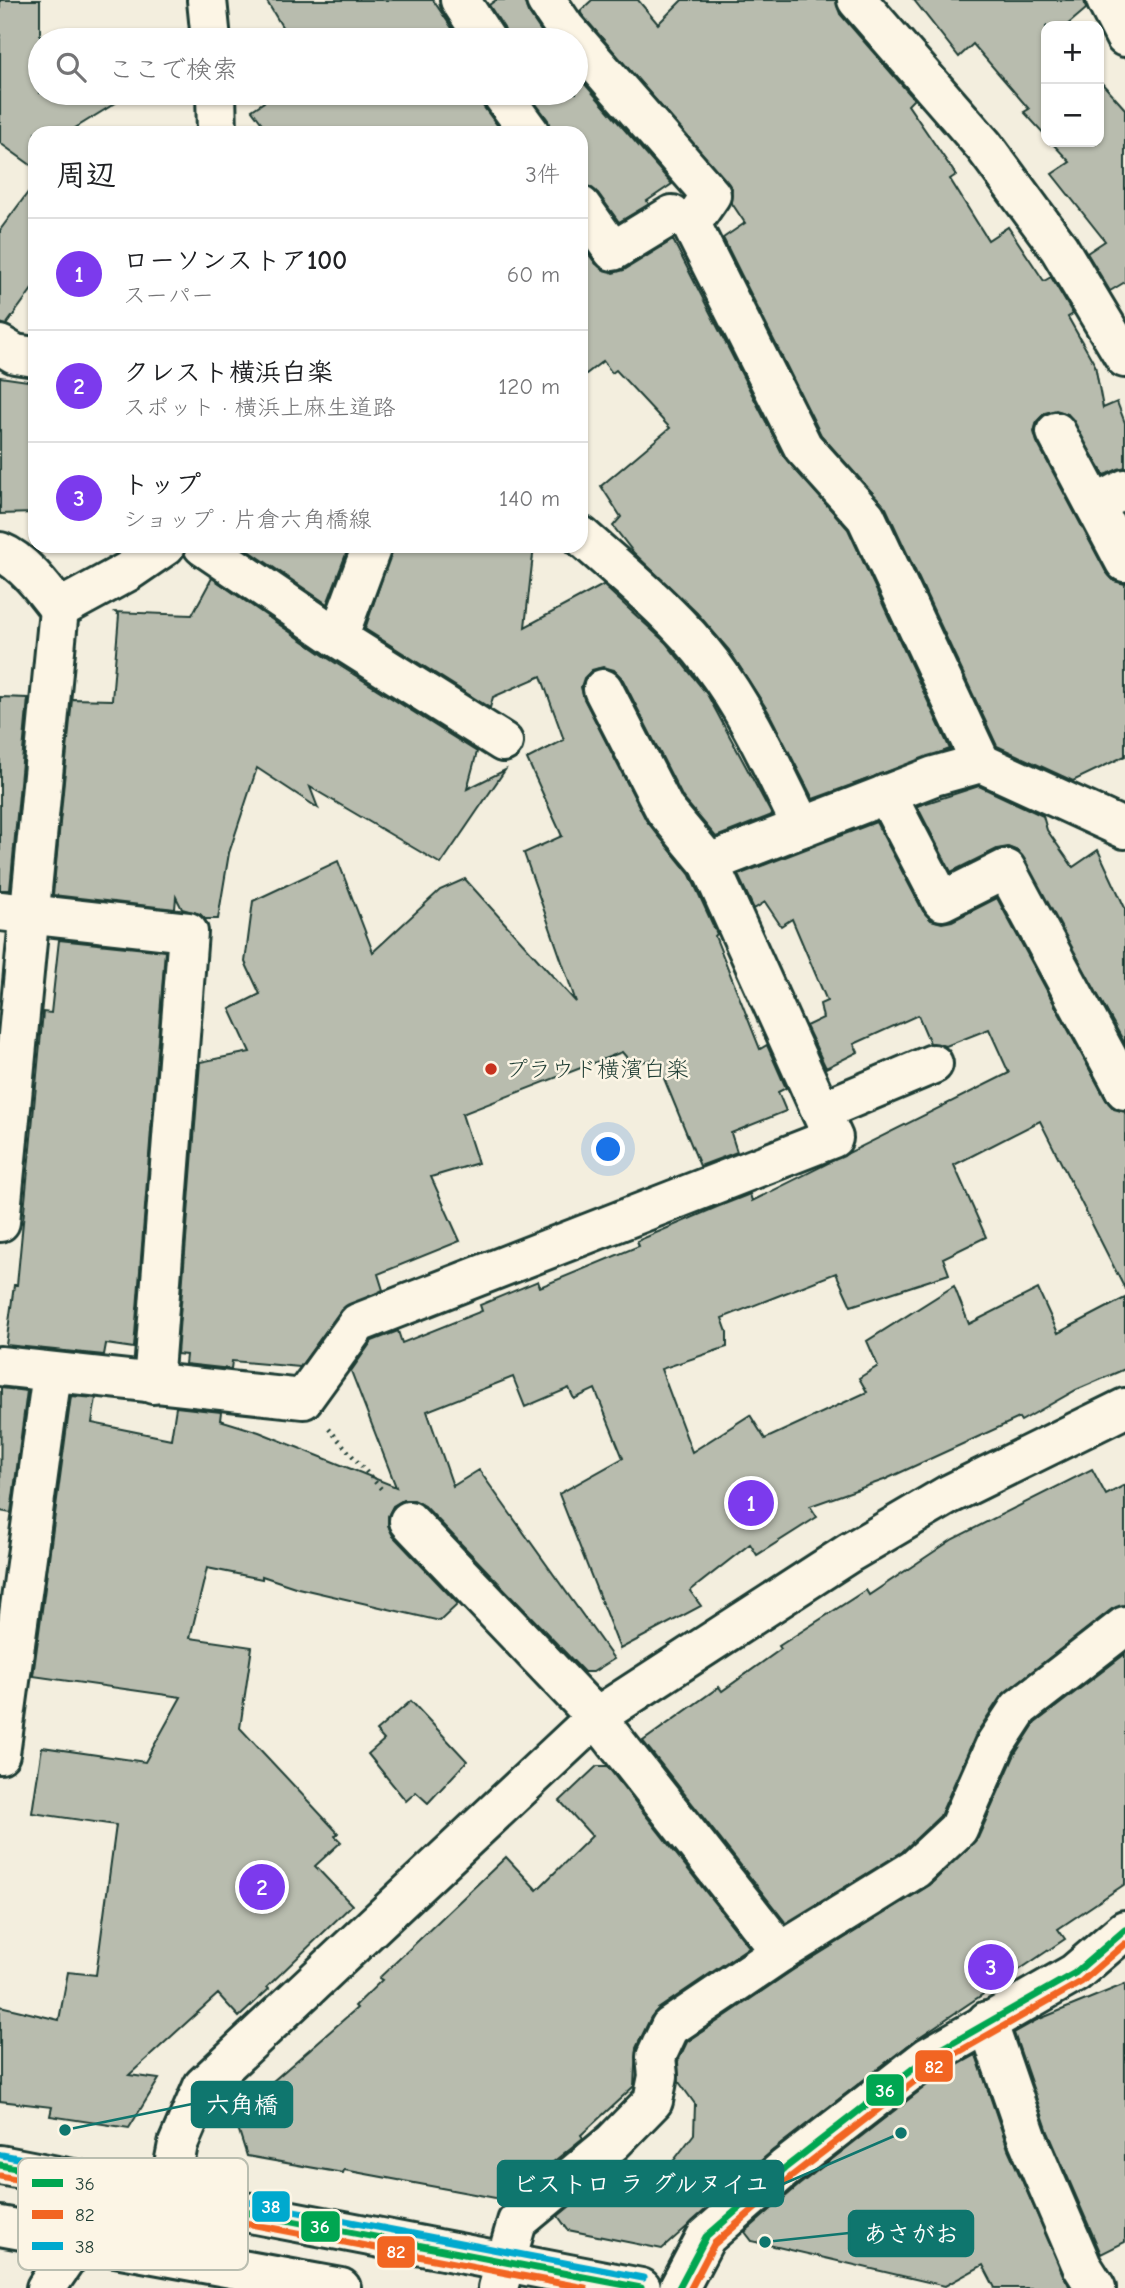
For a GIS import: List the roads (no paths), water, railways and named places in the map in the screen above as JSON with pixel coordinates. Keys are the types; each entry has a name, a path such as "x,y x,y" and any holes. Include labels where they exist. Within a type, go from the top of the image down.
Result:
{"street":[{"path":"207,0 210,28"},
{"path":"460,0 478,28"},
{"path":"546,0 565,28"},
{"path":"857,0 984,146 1059,248 1125,358"},
{"path":"1106,0 1125,37"},
{"path":"588,54 711,195 691,224 803,447 866,517 981,763 1125,829"},
{"path":"216,105 217,126"},
{"path":"510,105 525,126"},
{"path":"588,216 613,251 672,215"},
{"path":"0,345 15,354 28,356"},
{"path":"1056,432 1110,497 1125,562"},
{"path":"588,542 653,600 711,662 745,715 802,827"},
{"path":"0,552 8,555 45,591 59,609 15,913 0,1222"},
{"path":"59,609 127,572 155,553"},
{"path":"213,553 338,638 503,743"},
{"path":"338,638 369,553"},
{"path":"0,1366 303,1399 358,1323 833,1138 709,863 665,810 603,689"},
{"path":"709,863 886,794 981,763"},
{"path":"886,794 942,901 1006,869 1125,1090"},
{"path":"15,913 188,932 153,1384"},
{"path":"821,1111 933,1064"},
{"path":"0,1754 52,1373"},
{"path":"175,2158 178,2144 203,2086 596,1717 860,1546 948,1495 1125,1408"},
{"path":"409,1521 596,1717 781,1952"},
{"path":"502,2275 517,2222 613,2142 653,2101 658,2076 656,2057 670,2027 781,1952 915,1869 958,1829 996,1743 1019,1708 1125,1626"},
{"path":"679,2288 706,2237 775,2176 928,2057 1075,1973 1125,1930"},
{"path":"987,2021 1028,2140 1082,2266 1096,2288"},
{"path":"0,2165 18,2168"},
{"path":"248,2214 502,2275 640,2288"},
{"path":"0,2226 18,2229"},
{"path":"46,2288 58,2270"},
{"path":"237,2270 321,2286"}],"place":[{"name":"プラウド横濱白楽","path":"491,1069"},
{"name":"ローソンストア100","path":"751,1503"},
{"name":"クレスト横浜白楽","path":"262,1887"},
{"name":"トップ","path":"991,1967"},
{"name":"六角橋","path":"65,2130"},
{"name":"ビストロ ラ グルヌイユ","path":"901,2133"},
{"name":"あさがお","path":"765,2242"}]}
